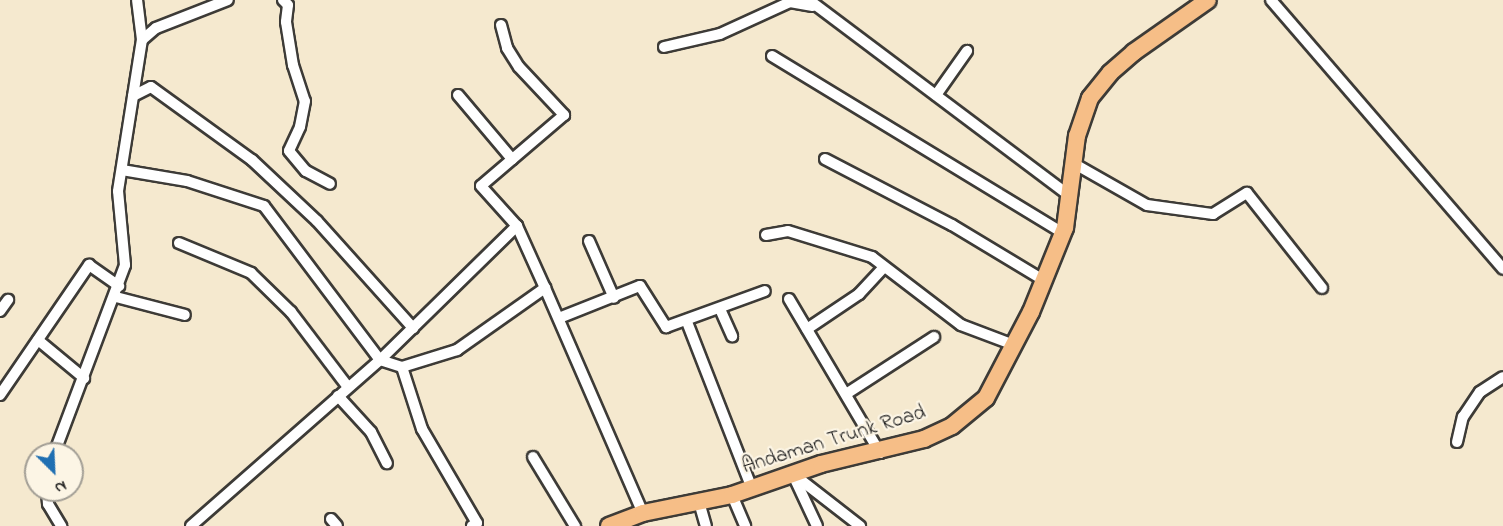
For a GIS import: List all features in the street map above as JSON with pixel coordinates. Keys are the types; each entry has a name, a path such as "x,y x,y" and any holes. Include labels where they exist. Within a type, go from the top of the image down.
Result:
{"highway":[{"name":"Andaman Trunk Road","path":"609,526 643,513 732,495 821,464 880,453 952,426 986,398 1045,281 1063,233 1077,136 1090,98 1110,73 1208,0"}],"street":[{"path":"59,442 116,297 125,266 118,191 142,40 137,0"},
{"path":"142,40 156,28 228,0"},
{"path":"283,0 288,5 286,22 295,75 305,101 300,127 289,151 306,171 330,184"},
{"path":"808,0 1069,195"},
{"path":"1270,0 1502,266"},
{"path":"664,47 720,34 790,2 802,2 821,9"},
{"path":"501,25 507,48 519,67 564,115 481,186 517,226 643,513"},
{"path":"936,95 967,51"},
{"path":"772,56 1063,233"},
{"path":"133,96 151,87 252,160 317,221 412,328"},
{"path":"458,96 512,159"},
{"path":"825,159 952,225 1045,281"},
{"path":"1074,163 1147,204 1213,214 1247,193 1322,288"},
{"path":"122,170 187,181 264,206 380,360 402,367 457,350 545,288"},
{"path":"191,526 380,360 517,226"},
{"path":"766,235 788,231 872,257 962,325 1014,345"},
{"path":"589,241 614,298"},
{"path":"179,243 251,273 291,312 348,387"},
{"path":"0,395 89,265 119,285"},
{"path":"807,329 859,294 884,267"},
{"path":"559,318 640,286 666,327 687,322 765,291"},
{"path":"116,297 185,315"},
{"path":"789,299 880,453"},
{"path":"0,311 8,300"},
{"path":"720,309 732,336"},
{"path":"687,322 752,489"},
{"path":"846,394 934,337"},
{"path":"38,340 84,378"},
{"path":"402,367 422,429 477,523 472,526"},
{"path":"1456,442 1463,417 1480,392 1503,377"},
{"path":"338,396 371,432 387,463"},
{"path":"533,457 575,526"},
{"path":"793,474 817,526"},
{"path":"793,474 860,526"},
{"path":"732,495 745,526"},
{"path":"48,502 61,526"},
{"path":"699,502 706,526"}]}
